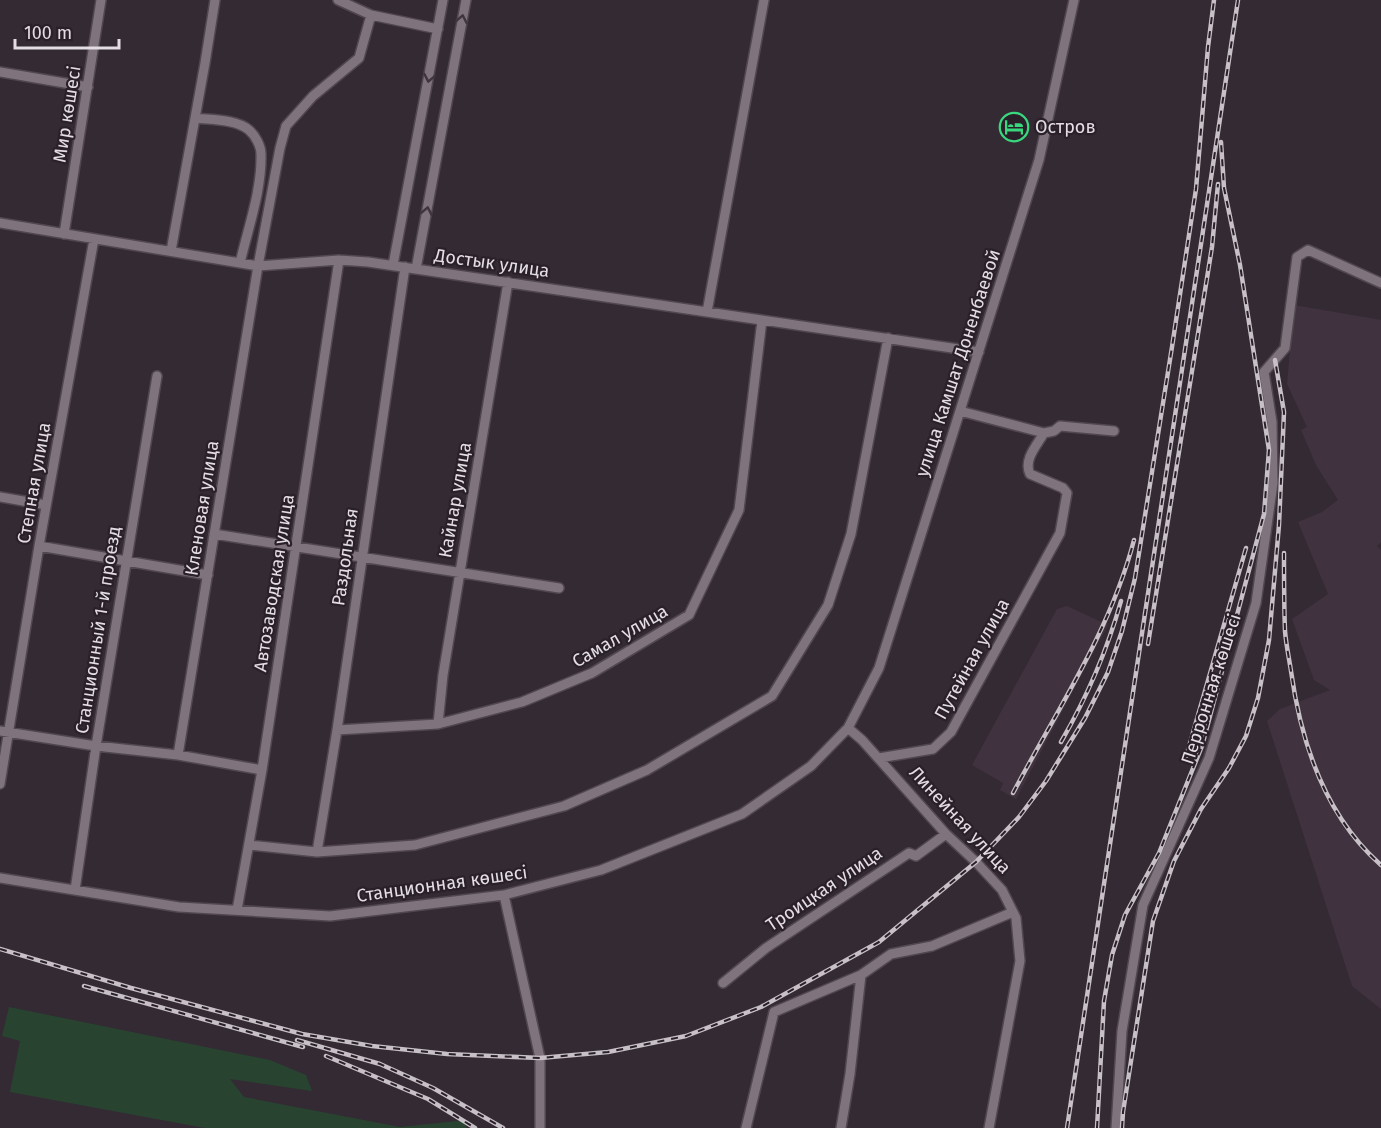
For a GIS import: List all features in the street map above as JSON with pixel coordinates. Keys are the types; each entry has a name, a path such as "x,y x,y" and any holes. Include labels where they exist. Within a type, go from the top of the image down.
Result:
{"street":[{"name":"Мир көшесі","path":"64,234 102,0"},
{"path":"171,251 215,0"},
{"path":"338,0 371,15 438,29"},
{"path":"393,265 443,0"},
{"path":"416,269 466,0"},
{"path":"707,312 764,0"},
{"name":"улица Камшат Доненбаевой","path":"848,728 879,668 1039,160 1074,0"},
{"name":"Кленовая улица","path":"178,755 258,266 286,126 313,96 359,58 371,15"},
{"path":"0,72 88,87"},
{"path":"195,118 237,124 249,130 257,140 261,152 257,190 240,263"},
{"name":"Достык улица","path":"0,223 258,266 339,260 393,265 979,352"},
{"name":"Степная улица","path":"0,784 4,732 94,238"},
{"name":"Перронная көшесі","path":"1116,1128 1122,1031 1143,905 1209,758 1256,603 1274,483 1272,422 1264,372 1285,348 1297,258 1308,250 1381,283"},
{"name":"Автозаводская улица","path":"237,910 262,771 339,260"},
{"name":"Раздольная","path":"316,852 337,730 405,267"},
{"name":"Кайнар улица","path":"438,724 443,675 508,282"},
{"name":"Самал улица","path":"337,730 438,724 522,702 592,673 689,615 739,510 762,320"},
{"path":"249,845 316,852 416,845 564,806 646,770 772,696 828,605 848,544 888,338"},
{"name":"Станционный 1-й проезд","path":"75,890 96,746 157,376"},
{"path":"960,411 1044,433 1054,431 1060,426 1114,431"},
{"name":"Путейная улица","path":"879,758 933,749 951,732 1060,533 1067,493 1063,488 1030,474 1028,469 1029,459 1044,433"},
{"path":"0,497 46,505"},
{"path":"214,534 559,588"},
{"path":"39,546 208,575"},
{"name":"Линейная улица","path":"848,728 879,758 946,834 1002,890 1016,918 1020,961 989,1128"},
{"name":"Станционная көшесі","path":"0,878 179,907 330,916 504,895 601,870 742,814 811,766 848,728"},
{"path":"4,732 96,746 178,755 262,771"},
{"name":"Троицкая улица","path":"723,983 766,948 899,859 909,853 916,856 946,834"},
{"path":"504,895 540,1058 540,1128"},
{"path":"746,1128 774,1012 861,975 891,954 932,946 1013,912"},
{"path":"841,1128 850,1074 861,975"}],"shaded area":[{"path":"1294,305 1381,320 1381,542 1377,546 1381,550 1381,1009 1352,986 1267,721 1280,709 1330,690 1314,680 1292,619 1328,594 1298,522 1322,512 1338,500 1316,465 1301,430 1307,427 1287,384"},
{"path":"1067,606 1108,625 1016,799 1000,790 1003,783 972,765 1057,609"}],"green space":[{"path":"9,1007 270,1060 306,1075 312,1091 230,1079 244,1097 400,1127 467,1120 466,1128 205,1128 10,1092 20,1041 2,1036"}],"railway":[{"path":"0,949 131,988 302,1034 372,1046 447,1054 540,1058 608,1052 686,1036 761,1007 879,942 976,862 1019,817 1046,781 1085,718 1108,672 1122,631 1135,578 1172,347 1196,189 1214,0"},
{"path":"1067,1128 1238,0"},
{"path":"1097,1128 1104,1001 1112,955 1125,915 1159,853 1202,746 1264,514 1269,450 1240,265 1224,188 1221,142"},
{"path":"1148,644 1212,247 1218,184"},
{"path":"1122,1128 1153,921 1174,861 1201,809 1229,768 1246,736 1258,698 1269,640 1279,525 1284,412 1275,360"},
{"path":"1013,793 1097,639 1124,574 1134,540"},
{"path":"1186,757 1246,548"},
{"path":"1284,553 1286,641 1295,698 1309,751 1319,777 1345,824 1361,846 1381,865"},
{"path":"1061,742 1096,673 1121,601"},
{"path":"84,986 303,1047"},
{"path":"297,1040 380,1064 433,1088 503,1128"},
{"path":"326,1056 428,1099 475,1128"}],"place":[{"name":"Остров","path":"1014,127"}]}
